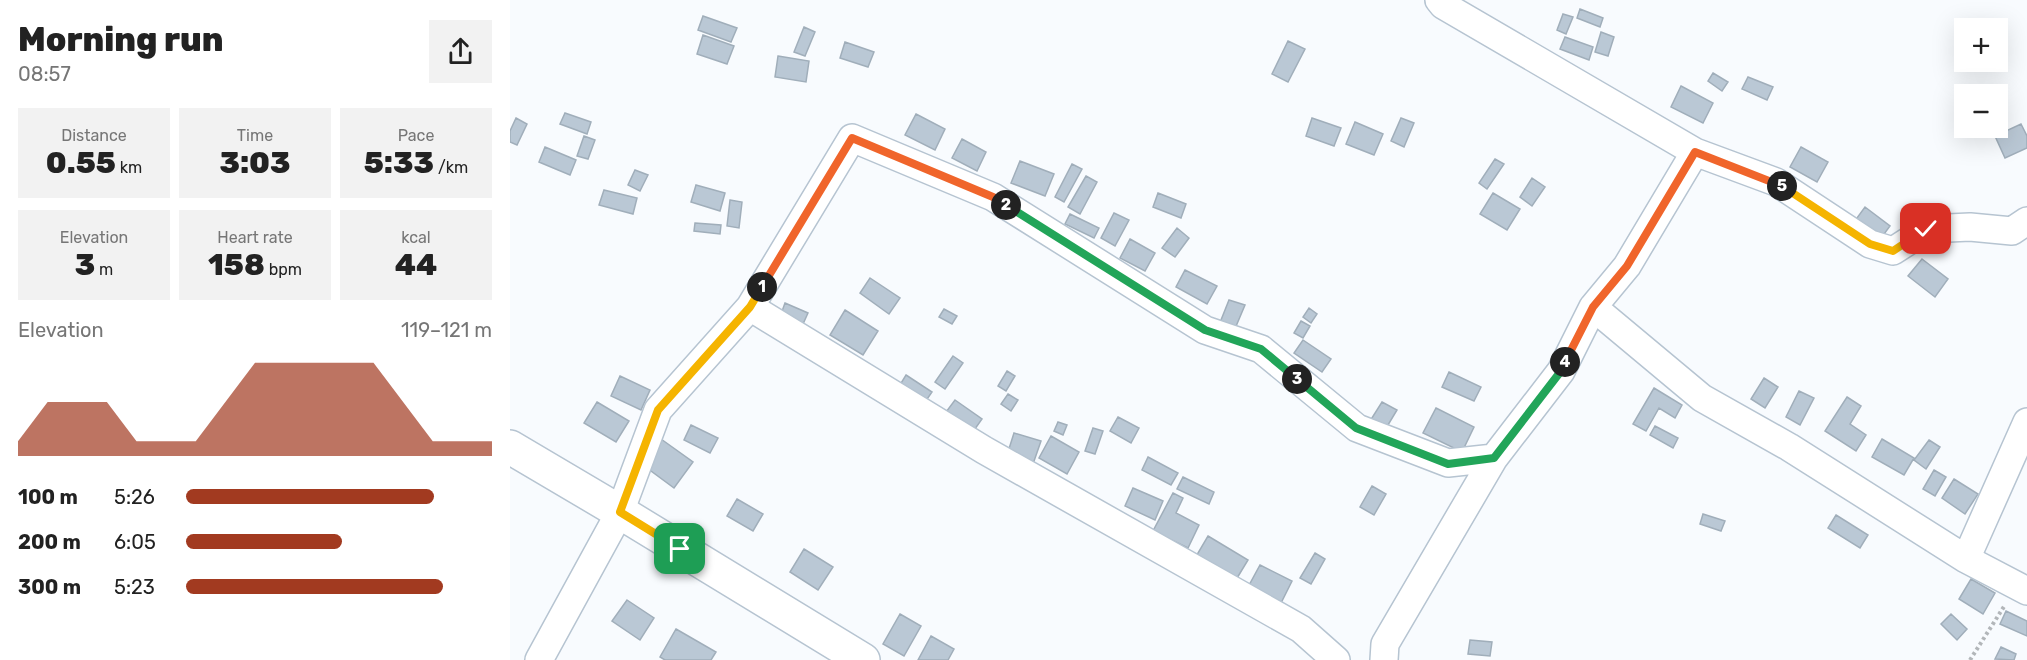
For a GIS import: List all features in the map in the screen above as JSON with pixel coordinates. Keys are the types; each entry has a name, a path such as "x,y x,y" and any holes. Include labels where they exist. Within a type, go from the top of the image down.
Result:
{"street":[{"path":"1439,0 1443,5 1695,152 1776,182 1870,244 1893,251 1926,229 1970,227 2012,231 2027,221"},
{"path":"539,660 620,512 658,410 750,307 852,138 993,197 1205,330 1261,349 1356,428 1448,464 1494,458"},
{"path":"1384,660 1385,644 1494,458 1561,371 1593,307 1627,266 1695,152"},
{"path":"750,307 984,450 1301,629 1336,660"},
{"path":"1593,307 1702,398 1789,447 1966,559 2022,589"},
{"path":"1966,559 2027,422"},
{"path":"510,447 862,660"}],"path":[{"path":"1970,660 2022,589"}],"building":[{"path":"1580,9 1603,18 1600,27 1577,18"},
{"path":"1563,14 1573,17 1566,34 1557,30"},
{"path":"703,16 737,28 731,42 698,30"},
{"path":"804,27 815,32 805,56 794,52"},
{"path":"1601,32 1614,37 1608,56 1595,52"},
{"path":"703,35 734,46 727,64 697,54"},
{"path":"1565,37 1593,47 1589,60 1560,49"},
{"path":"1288,41 1305,49 1288,82 1272,74"},
{"path":"845,42 874,52 868,67 840,58"},
{"path":"778,56 809,61 806,82 775,77"},
{"path":"1713,73 1728,82 1722,91 1708,81"},
{"path":"1748,77 1773,87 1767,100 1742,89"},
{"path":"1681,86 1713,103 1703,123 1671,107"},
{"path":"565,113 591,122 587,134 560,124"},
{"path":"916,114 945,129 935,150 905,135"},
{"path":"516,118 527,124 517,145 510,142 510,131"},
{"path":"1312,118 1341,128 1334,146 1306,136"},
{"path":"1401,118 1414,123 1404,147 1391,141"},
{"path":"1355,122 1383,134 1374,155 1346,144"},
{"path":"2021,124 2027,136 2027,148 2005,158 1996,138 2008,138 2008,130"},
{"path":"584,136 595,140 588,159 577,156"},
{"path":"962,139 986,152 977,171 952,158"},
{"path":"545,147 576,160 570,175 539,162"},
{"path":"1801,147 1828,162 1817,182 1790,167"},
{"path":"1495,159 1504,164 1487,189 1479,183"},
{"path":"1020,161 1054,174 1045,196 1011,183"},
{"path":"1072,164 1082,169 1064,202 1055,197"},
{"path":"635,170 648,175 640,191 628,185"},
{"path":"1086,176 1097,182 1080,214 1068,207"},
{"path":"1532,178 1545,187 1532,206 1520,197"},
{"path":"696,185 725,193 720,211 691,202"},
{"path":"604,190 637,198 633,214 599,205"},
{"path":"1158,193 1186,204 1181,218 1153,207"},
{"path":"1493,193 1520,209 1507,230 1480,214"},
{"path":"730,200 742,202 739,228 727,226"},
{"path":"1865,207 1890,226 1879,241 1854,222"},
{"path":"1114,213 1129,220 1115,246 1101,238"},
{"path":"1070,214 1099,228 1094,238 1065,224"},
{"path":"695,223 721,225 720,234 694,231"},
{"path":"1177,228 1189,238 1175,257 1162,248"},
{"path":"1130,239 1155,253 1145,271 1120,258"},
{"path":"1922,259 1948,279 1935,297 1908,276"},
{"path":"1185,270 1217,286 1207,304 1176,287"},
{"path":"870,278 900,298 889,314 860,293"},
{"path":"1229,300 1245,305 1234,331 1219,325"},
{"path":"785,303 808,313 803,324 781,314"},
{"path":"1309,308 1317,314 1311,323 1303,317"},
{"path":"944,309 957,316 952,324 939,317"},
{"path":"845,310 878,331 863,355 830,335"},
{"path":"1301,321 1310,326 1303,338 1294,333"},
{"path":"1303,340 1331,359 1322,372 1294,353"},
{"path":"953,356 963,363 945,389 935,382"},
{"path":"1007,371 1015,376 1006,391 998,386"},
{"path":"1449,372 1481,387 1474,401 1442,387"},
{"path":"906,375 932,392 923,405 898,388"},
{"path":"620,376 650,390 641,410 611,396"},
{"path":"1764,378 1778,387 1765,408 1751,399"},
{"path":"1654,388 1682,405 1675,418 1659,408 1646,431 1633,424"},
{"path":"1799,391 1814,398 1800,425 1786,417"},
{"path":"1008,394 1018,400 1011,411 1001,404"},
{"path":"1847,397 1861,406 1850,424 1866,435 1856,451 1825,431"},
{"path":"955,400 982,419 970,436 943,416"},
{"path":"597,402 629,421 616,442 584,423"},
{"path":"1382,402 1397,410 1385,430 1370,421"},
{"path":"1436,408 1474,427 1462,452 1423,433"},
{"path":"1118,417 1139,428 1131,443 1110,431"},
{"path":"1058,422 1067,425 1063,435 1054,431"},
{"path":"691,425 718,438 710,453 684,440"},
{"path":"1655,426 1678,438 1673,448 1650,435"},
{"path":"1093,428 1103,431 1095,454 1085,451"},
{"path":"1014,433 1041,441 1033,464 1007,455"},
{"path":"1051,436 1079,452 1067,474 1039,458"},
{"path":"661,439 693,462 674,488 643,465"},
{"path":"1882,439 1914,458 1904,475 1872,457"},
{"path":"1929,440 1940,447 1926,469 1914,460"},
{"path":"1148,457 1178,473 1171,485 1142,470"},
{"path":"1934,470 1946,477 1935,496 1923,489"},
{"path":"1183,477 1214,492 1209,504 1177,489"},
{"path":"1954,479 1978,494 1965,514 1942,498"},
{"path":"1372,486 1386,494 1374,515 1360,507"},
{"path":"1133,488 1163,501 1155,520 1125,506"},
{"path":"1173,493 1183,498 1176,513 1199,525 1188,548 1153,531"},
{"path":"737,499 763,514 753,531 727,516"},
{"path":"1703,514 1725,521 1721,531 1700,524"},
{"path":"1836,515 1868,535 1860,548 1828,528"},
{"path":"1208,536 1248,560 1231,588 1195,558"},
{"path":"804,549 833,567 818,590 790,572"},
{"path":"1315,553 1325,559 1311,584 1300,578"},
{"path":"1260,565 1292,581 1280,605 1247,589"},
{"path":"1971,579 1995,593 1983,614 1959,599"},
{"path":"627,600 654,618 640,640 612,621"},
{"path":"2006,611 2027,621 2027,636 2000,624"},
{"path":"900,614 921,626 904,656 883,644"},
{"path":"1951,614 1967,629 1957,640 1941,624"},
{"path":"676,629 716,652 711,660 665,660 660,657"},
{"path":"931,636 954,649 948,660 918,660"},
{"path":"1470,640 1492,642 1490,656 1468,654"},
{"path":"2001,647 2016,654 2014,660 1995,659"}],"route":[{"path":"680,549 620,512 658,410 750,307 852,138 993,197 1205,330 1261,349 1356,428 1448,464 1494,458 1561,371 1593,307 1627,266 1695,152 1776,182 1870,244 1893,251 1926,229"}]}
